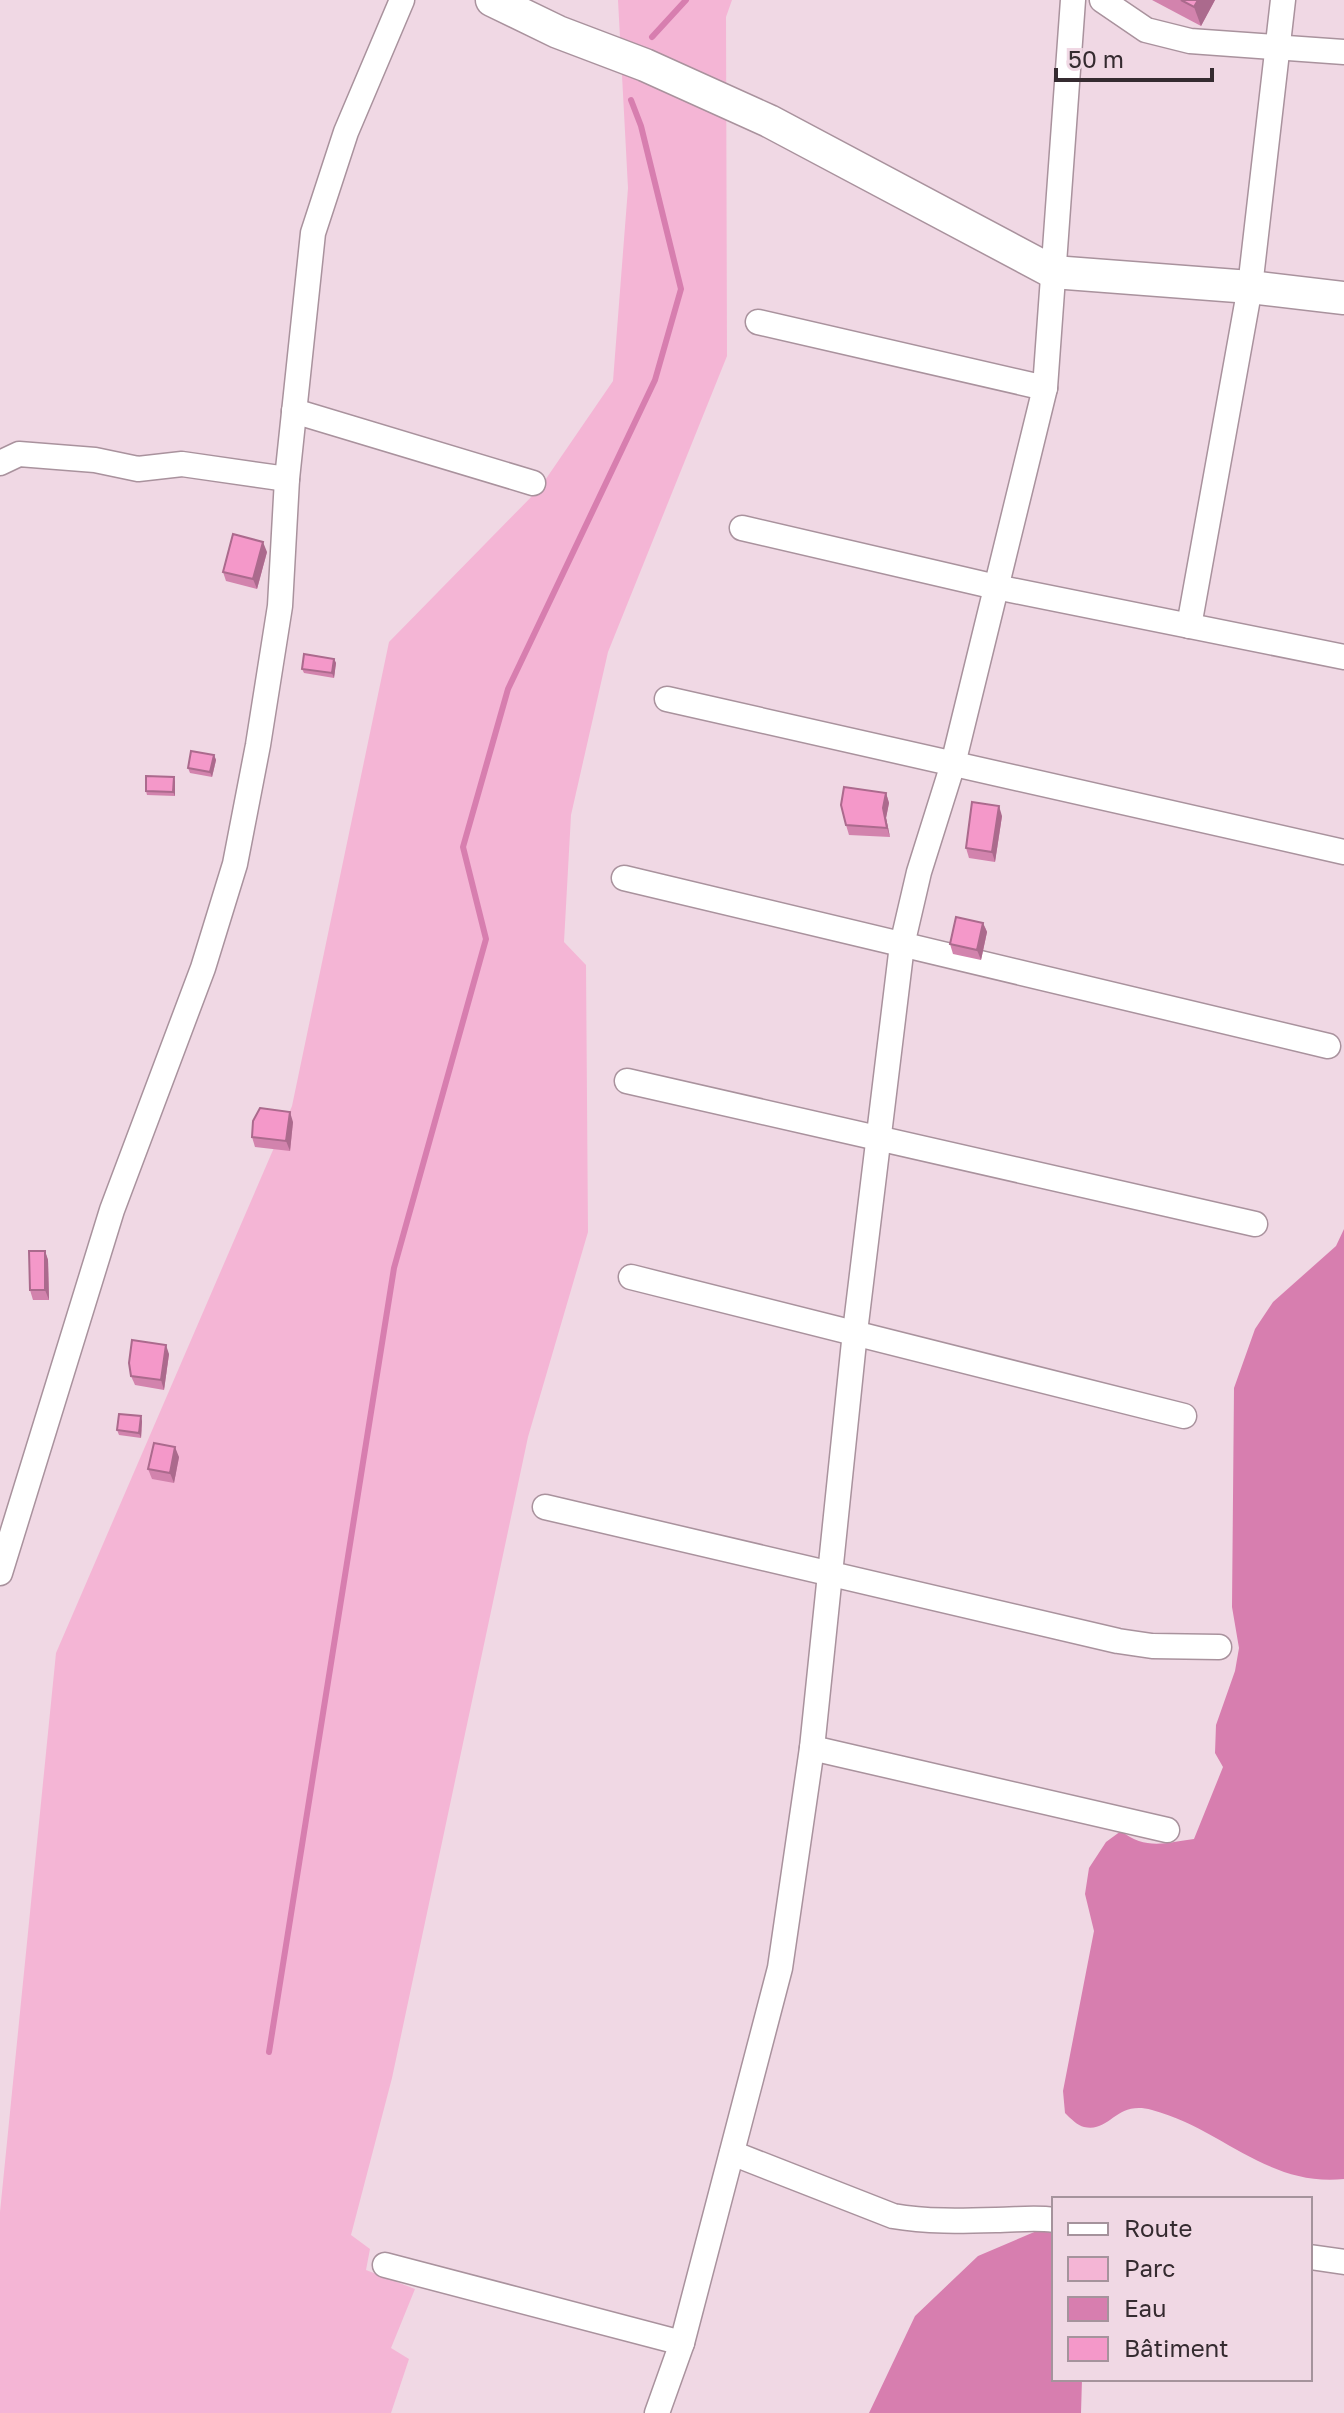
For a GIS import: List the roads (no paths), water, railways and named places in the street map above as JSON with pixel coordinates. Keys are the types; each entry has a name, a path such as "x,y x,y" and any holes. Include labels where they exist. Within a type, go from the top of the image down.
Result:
{"street":[{"path":"0,1573 112,1210 203,968 235,864 280,606 287,479 309,258 318,213 346,132 402,0"},
{"path":"492,0 558,32 657,70 769,121 1053,272 1250,287 1344,298"},
{"path":"657,2413 682,2343 780,1968 812,1748 855,1332 902,945 919,872 953,764 1045,388 1073,0"},
{"path":"1102,0 1146,30 1190,41 1344,52"},
{"path":"1189,626 1250,287 1283,0"},
{"path":"758,322 1045,388"},
{"path":"294,411 533,483"},
{"path":"0,463 19,454 95,460 138,469 182,464 287,479"},
{"path":"742,528 996,587 1344,657"},
{"path":"667,699 1344,852"},
{"path":"624,878 1328,1046"},
{"path":"627,1081 1255,1224"},
{"path":"631,1277 1184,1416"},
{"path":"545,1507 1118,1641 1152,1646 1219,1647"},
{"path":"812,1748 1167,1830"},
{"path":"732,2153 893,2216 920,2220 1033,2217 1052,2220"},
{"path":"1312,2257 1344,2262"},
{"path":"385,2265 682,2343"}],"water":[{"path":"1344,1229 1344,2179 1316,2179 1268,2165 1177,2118 1152,2110 1130,2109 1093,2128 1082,2126 1065,2113 1063,2091 1094,1931 1085,1894 1089,1868 1106,1842 1121,1831 1147,1843 1194,1839 1223,1767 1215,1753 1216,1725 1235,1671 1239,1648 1232,1607 1234,1388 1255,1329 1273,1302 1336,1246"},
{"path":"1039,2230 1052,2230 1052,2381 1082,2381 1081,2413 869,2413 915,2316 978,2256"}],"waterway":[{"path":"652,37 686,0"},
{"path":"269,2052 394,1268 486,939 463,847 508,689 655,380 681,289 641,126 631,100"}]}
